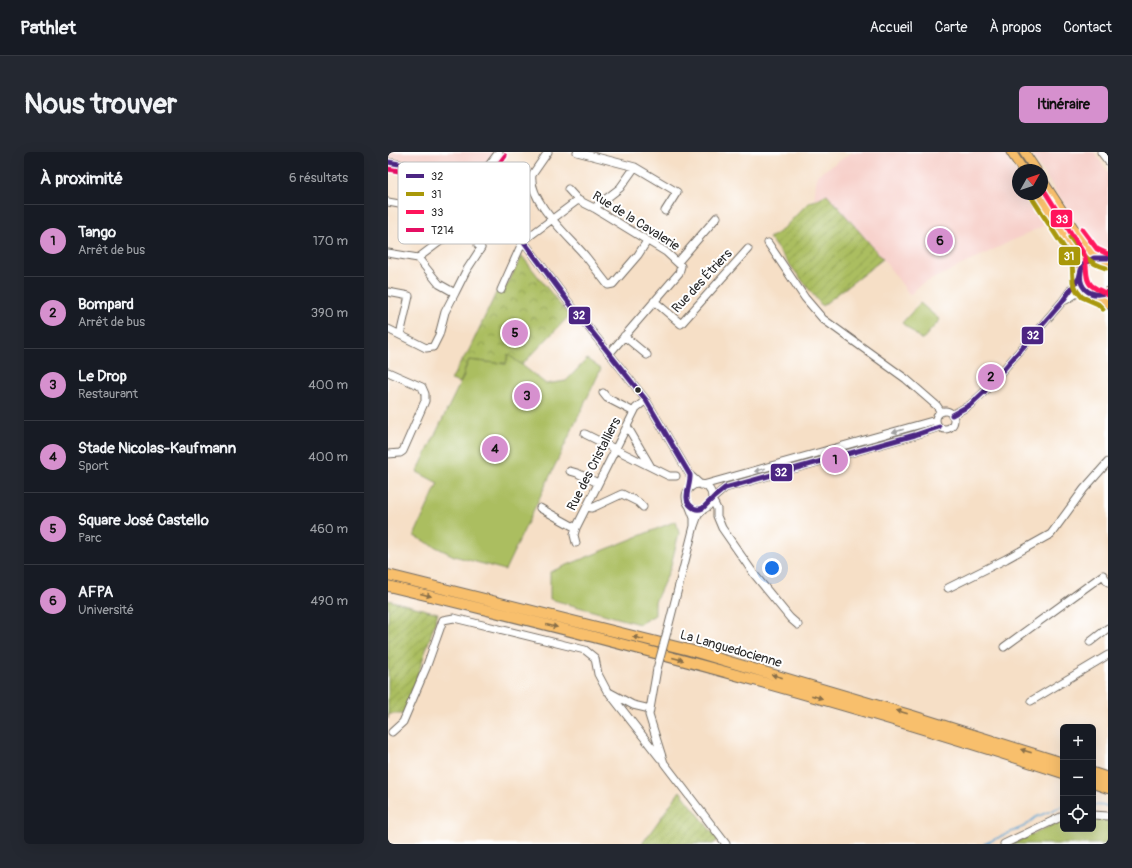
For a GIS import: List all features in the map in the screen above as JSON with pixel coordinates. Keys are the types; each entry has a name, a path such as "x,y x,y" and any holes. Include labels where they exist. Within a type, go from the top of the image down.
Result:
{"highway":[{"name":"La Languedocienne","path":"388,575 689,650 913,716 1060,762"},
{"name":"La Languedocienne","path":"388,586 538,622 772,684 892,719 1060,772"},
{"path":"1096,774 1108,778"},
{"path":"1096,784 1108,788"}],"main road":[{"path":"1011,152 1019,164"},
{"path":"1024,152 1032,164"},
{"path":"1048,189 1089,251 1105,259"},
{"path":"1042,200 1078,257 1082,268"},
{"path":"1105,259 1087,261 1082,268 1079,278 1082,286 1088,292 1098,295 1108,304"},
{"path":"1098,295 1108,292"}],"street":[{"path":"493,162 499,152"},
{"path":"548,152 532,175 531,179 537,196 552,219 586,257 608,285 613,284 638,255 647,241"},
{"path":"577,152 635,167 677,192 665,211"},
{"path":"1102,152 1108,161"},
{"path":"388,162 398,164"},
{"path":"594,208 620,188 635,167"},
{"path":"568,189 578,200"},
{"name":"Rue de la Cavalerie","path":"530,236 578,200 594,208 666,252 682,266 609,354"},
{"path":"388,202 398,204"},
{"path":"678,262 717,217"},
{"path":"768,243 805,298 824,319 910,382 938,406 941,412"},
{"path":"418,258 437,244"},
{"path":"501,290 522,244"},
{"path":"525,244 646,400 690,475 710,491 712,497 710,501"},
{"path":"388,329 426,348 433,347 439,335 445,312 466,271 479,253 481,248 478,245"},
{"name":"Rue des Étriers","path":"654,301 681,324 748,249"},
{"path":"388,253 418,258 439,284 455,293"},
{"path":"952,415 970,405 984,392 1062,302 1079,278"},
{"path":"388,292 408,296 400,335"},
{"path":"1062,302 1077,292 1088,292"},
{"path":"624,336 647,355"},
{"path":"388,372 422,388 425,394 425,401 403,451 400,453 388,454"},
{"path":"603,393 607,398 634,412"},
{"name":"Rue des Cristalliers","path":"576,543 574,535 576,528 598,483 636,408 646,400"},
{"path":"689,489 694,485 702,485 937,424 947,429 952,426 954,421 952,415 947,412 941,412 937,416 937,424"},
{"path":"664,763 649,715 657,669 695,520 710,501 725,488 915,435 937,424"},
{"path":"627,426 651,467"},
{"path":"586,434 669,476 676,476"},
{"path":"948,588 1006,559 1051,534 1084,489 1108,462"},
{"path":"570,471 598,483"},
{"path":"690,475 691,480 686,497 694,518 694,526"},
{"path":"587,507 592,508 622,494 638,502 643,507"},
{"path":"710,501 716,506 717,516 722,528 754,574 790,618 798,625"},
{"path":"689,505 695,509 704,509"},
{"path":"540,508 576,528"},
{"path":"1004,647 1102,575 1108,582"},
{"path":"392,732 403,722 426,668 443,620 454,618 586,650 595,658 598,674 607,691 726,844"},
{"path":"1090,642 1108,628"},
{"path":"1031,700 1108,655"},
{"path":"607,691 633,705 650,709"},
{"path":"1096,815 1108,816"},
{"path":"1004,844 1060,817"}],"shaded area":[{"path":"388,152 495,152 488,162 410,162 388,158"},
{"path":"853,152 1003,152 1012,166 1012,200 1035,200 1049,223 920,285 910,295 883,259 827,194 814,201 817,175"},
{"path":"1030,152 1094,152 1108,173 1108,251 1092,246 1048,179 1048,164 1038,164"}],"green space":[{"path":"827,194 883,259 822,306 769,238 782,230 809,202"},
{"path":"522,256 569,316 522,365 508,354 506,364 469,360 460,383 451,380 469,350 498,289 504,291"},
{"path":"920,303 940,320 922,340 902,323"},
{"path":"508,354 546,384 566,381 587,359 601,369 505,570 454,556 414,536 438,483 417,472 464,375 463,374 469,360 506,364"},
{"path":"676,521 679,533 670,569 655,602 655,615 639,624 550,599 550,572"},
{"path":"388,600 438,613 405,714 389,714 388,719"},
{"path":"680,791 718,840 713,844 642,844"},
{"path":"1096,818 1108,818 1108,844 1012,844 1060,821 1060,832 1096,832"}],"waterway":[{"path":"1096,805 1108,806"},
{"path":"984,844 1025,826 1036,817 1060,807"}],"transit line":[{"name":"T214","path":"500,162 505,156"},
{"name":"32","path":"388,162 398,164"},
{"name":"T214","path":"388,169 398,171"},
{"name":"33","path":"1048,196 1084,254 1089,282 1108,295"},
{"name":"31","path":"1033,200 1072,260 1073,282 1077,291 1082,297 1098,304 1103,309"},
{"name":"33","path":"1082,229 1097,249 1108,254"},
{"name":"31","path":"1070,237 1089,260 1106,268"},
{"name":"32","path":"526,244 570,304 646,400 690,475 687,500 688,503 694,508 703,508 725,488 939,427"},
{"name":"32","path":"952,415 970,405 984,392 1062,302 1079,278 1085,263 1094,258 1108,258"},
{"name":"32","path":"1082,267 1081,280 1086,290 1095,294 1108,292"}],"place":[{"name":"AFPA","path":"940,241"},
{"name":"Square José Castello","path":"515,333"},
{"name":"Bompard","path":"991,377"},
{"name":"Le Drop","path":"527,396"},
{"name":"Stade Nicolas-Kaufmann","path":"495,449"},
{"name":"Tango","path":"835,460"}]}
